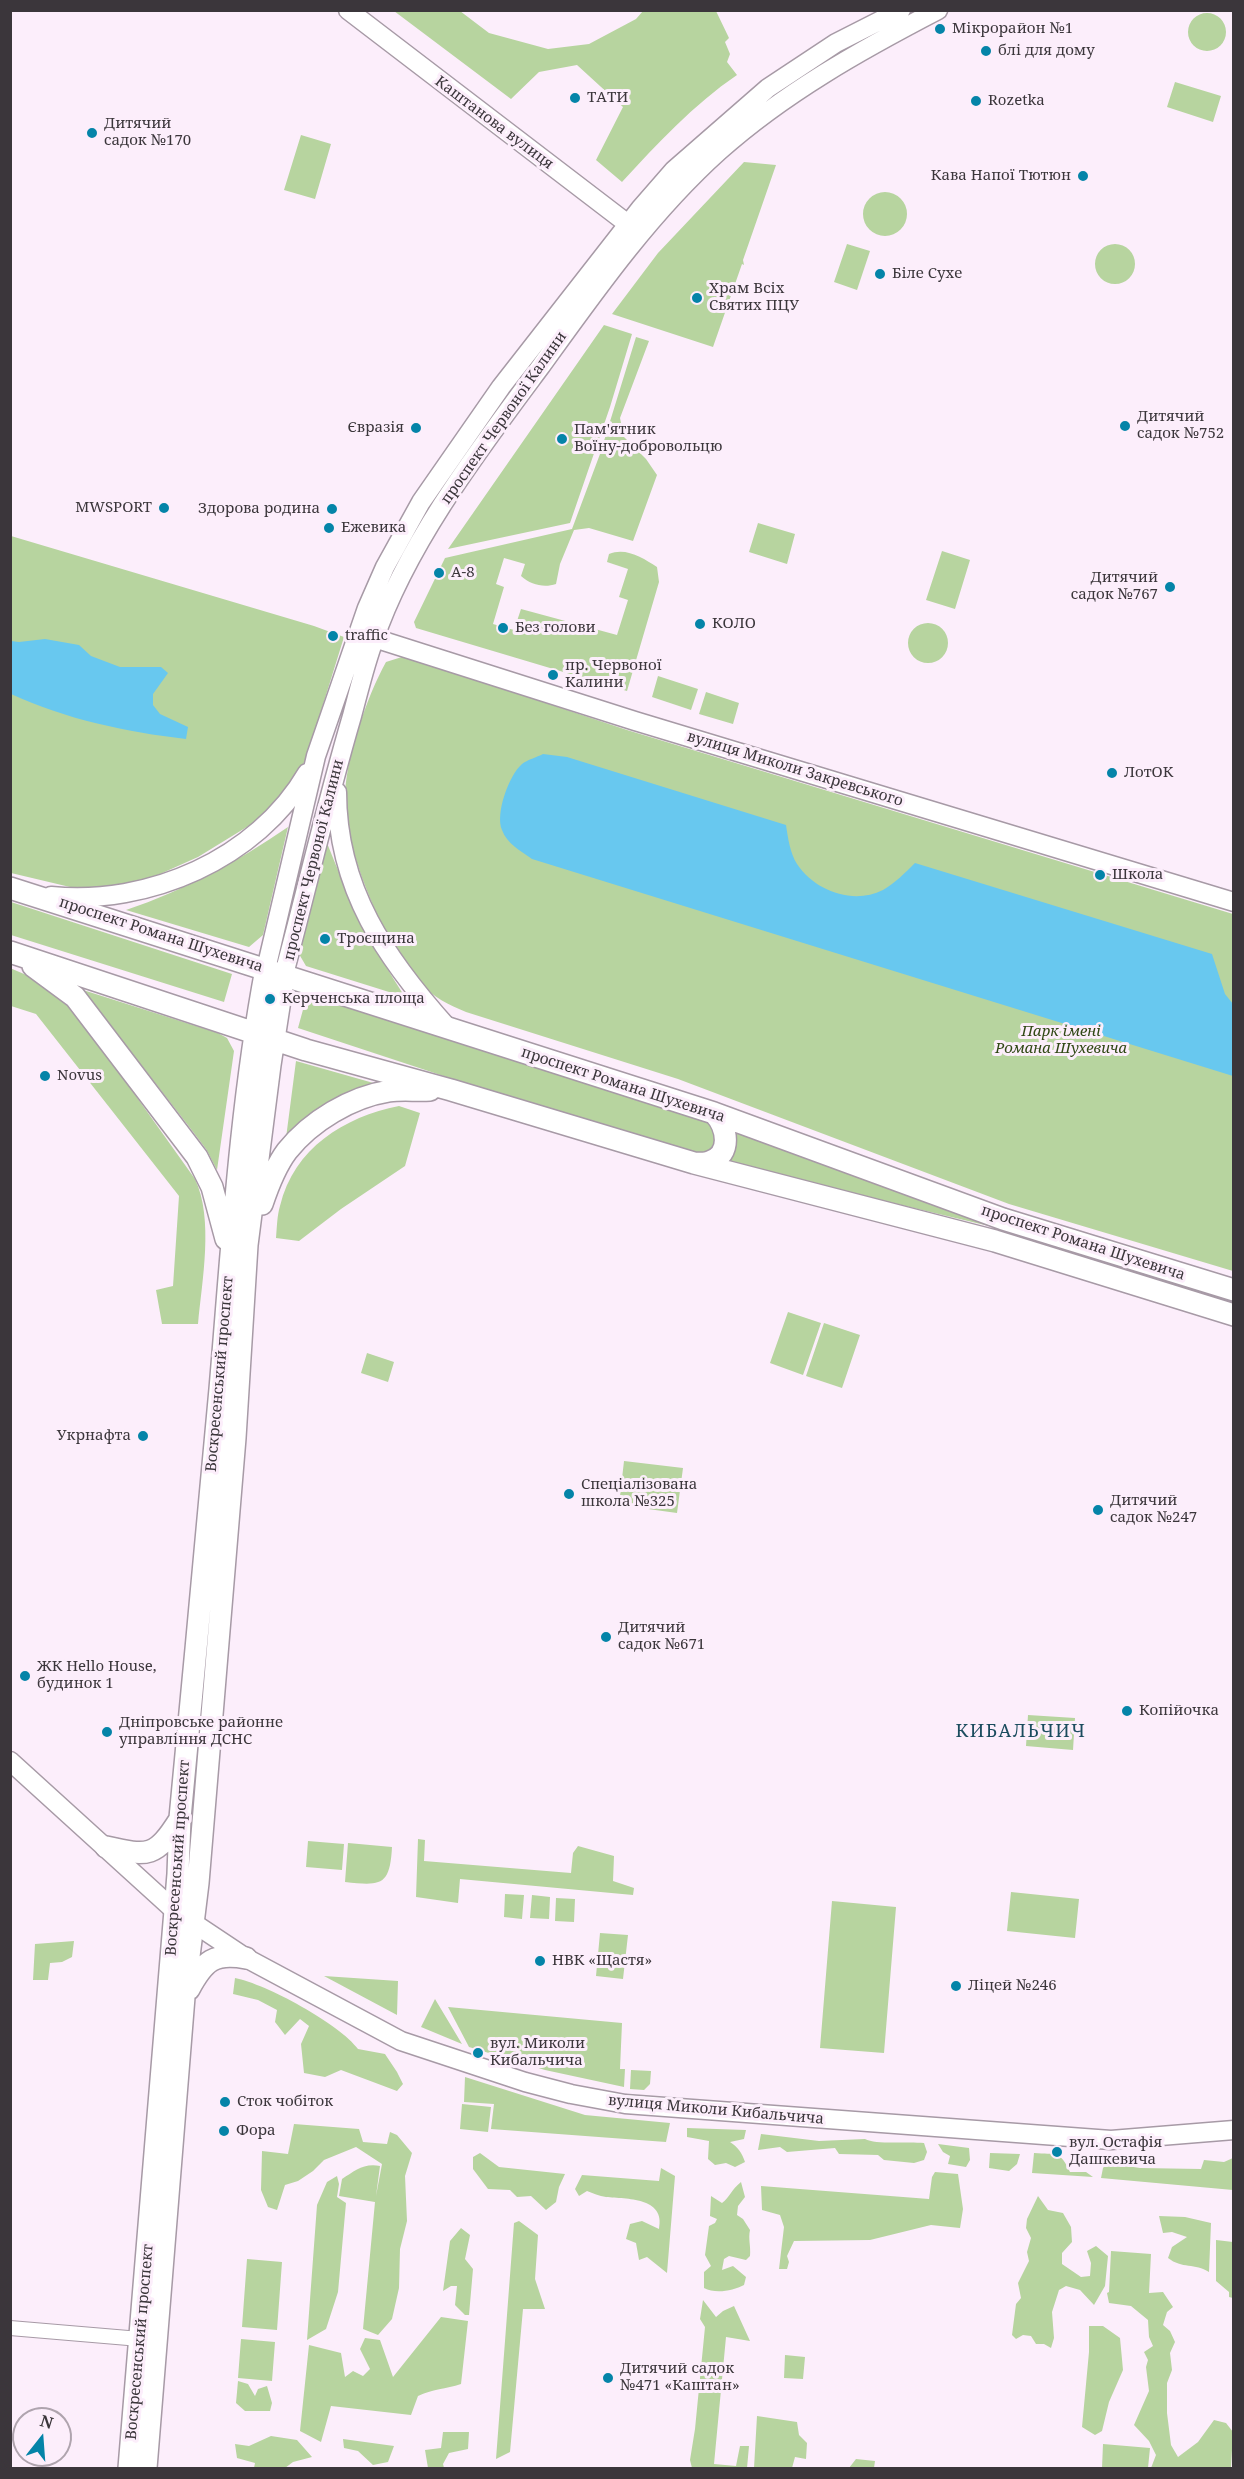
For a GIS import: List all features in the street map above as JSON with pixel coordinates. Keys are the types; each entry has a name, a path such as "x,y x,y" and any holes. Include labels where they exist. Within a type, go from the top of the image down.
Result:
{"main road":[{"name":"проспект Романа Шухевича","path":"20,891 714,1113 1003,1219 1233,1290"},
{"name":"проспект Романа Шухевича","path":"13,953 264,1036 451,1089 694,1163 995,1241 1233,1315"},
{"path":"13,953 75,997 198,1157 212,1187 230,1258"},
{"path":"264,1036 275,971"},
{"name":"Воскресенський проспект","path":"146,2469 184,1998 198,1883 234,1447 264,1036"},
{"name":"Воскресенський проспект","path":"129,2469 180,1818 238,1160 264,1036"},
{"path":"248,1245 272,1176 288,1151 316,1123 363,1098 389,1091 451,1089"},
{"path":"694,1163 709,1162 716,1158 725,1143 725,1126 714,1113"},
{"path":"106,1847 131,1853 152,1852 166,1840 180,1818"},
{"path":"184,1998 202,1966 210,1960 223,1955 246,1958"}],"street":[{"name":"Каштанова вулиця","path":"348,10 635,229"},
{"name":"проспект Червоної Калини","path":"275,971 316,756 366,636 441,507 674,170 768,88 836,44 901,10"},
{"name":"проспект Червоної Калини","path":"635,229 719,151 781,103 872,44 938,10"},
{"name":"проспект Червоної Калини","path":"275,971 337,767 366,636"},
{"name":"вулиця Миколи Закревського","path":"366,636 646,724 1233,902"},
{"path":"20,891 71,898 124,893 199,870 265,827 297,790 316,756"},
{"path":"337,767 342,854 358,898 392,960 412,988 448,1028"},
{"name":"вулиця Миколи Кибальчича","path":"10,1761 174,1910 246,1958 401,2041 525,2082 571,2094 625,2104 1111,2140 1233,2130"},
{"path":"10,2328 140,2339"}],"green space":[{"path":"394,11 460,11 489,33 548,49 589,44 636,19 643,11 716,11 729,38 725,42 730,54 727,62 737,75 691,112 622,182 596,160 623,107 577,65 539,72 511,99"},
{"path":"1207,13 1221,18 1226,32 1221,46 1207,51 1193,46 1188,32 1193,18"},
{"path":"1175,82 1221,96 1213,122 1167,107"},
{"path":"301,135 331,144 315,199 284,190"},
{"path":"744,162 776,165 743,260 744,265 742,264 713,347 612,314 658,253"},
{"path":"885,192 901,198 907,214 901,230 885,236 869,230 863,214 869,198"},
{"path":"847,244 870,251 857,290 834,282"},
{"path":"1115,244 1123,245 1129,250 1134,256 1134,272 1129,278 1123,283 1115,284 1107,283 1101,278 1096,272 1095,264 1096,256 1101,250 1107,245"},
{"path":"604,325 632,334 610,407 570,523 448,549"},
{"path":"636,337 649,341 620,418 624,437 646,459 657,475 633,541 589,528 574,530 560,564 556,584 551,585 542,586 529,582 521,576 525,564 504,558 496,584 504,587 493,624 514,630 521,609 617,635 628,600 619,597 628,569 607,562 609,554 622,552 640,557 657,567 659,582 627,691 416,628 414,622 445,558 572,529 600,454"},
{"path":"758,523 795,534 787,564 749,552"},
{"path":"11,536 314,626 344,637 308,753 299,774 268,814 198,857 140,883 102,888 70,887 11,873"},
{"path":"942,551 970,560 955,609 926,600"},
{"path":"928,623 936,624 942,629 947,635 947,651 942,657 936,662 928,663 920,662 914,657 909,651 908,643 909,635 914,629 920,624"},
{"name":"Парк імені Романа Шухевича","path":"405,656 627,730 1233,914 1233,1271 1009,1204 678,1079 466,1012 430,992 407,966 381,922 352,846 345,801 348,768 371,693 386,662"},
{"path":"658,676 698,689 691,710 652,697"},
{"path":"706,692 739,703 733,724 699,714"},
{"path":"288,827 263,935 249,947 126,910 169,894 210,874"},
{"path":"327,843 362,922 405,997 306,966 299,954"},
{"path":"11,902 232,974 224,1002 11,935"},
{"path":"10,968 45,983 69,1002 195,1179 201,1195 205,1231 204,1270 198,1324 162,1324 156,1290 173,1286 179,1196 36,1014 11,1006"},
{"path":"83,990 218,1033 227,1038 234,1051 217,1170 206,1149"},
{"path":"307,995 712,1122 717,1143 709,1152 698,1155 492,1092 298,1028"},
{"path":"296,1061 377,1084 286,1138"},
{"path":"399,1106 420,1113 405,1166 341,1209 299,1241 276,1238 279,1210 287,1186 297,1167 309,1152 341,1127 359,1118"},
{"path":"735,1128 993,1227 726,1163 735,1147"},
{"path":"788,1312 821,1323 803,1375 770,1363"},
{"path":"824,1323 860,1335 842,1388 806,1376"},
{"path":"367,1353 394,1362 388,1382 361,1373"},
{"path":"624,1461 683,1468 677,1513 619,1505"},
{"path":"1028,1715 1075,1718 1073,1750 1026,1746"},
{"path":"418,1839 425,1840 424,1861 571,1873 573,1853 578,1846 614,1856 613,1881 634,1888 633,1895 460,1879 458,1903 416,1897"},
{"path":"308,1841 344,1844 342,1870 306,1867"},
{"path":"348,1843 392,1847 389,1869 381,1881 367,1884 345,1882"},
{"path":"1011,1892 1079,1899 1075,1938 1007,1931"},
{"path":"505,1894 524,1895 522,1919 504,1917"},
{"path":"532,1895 550,1897 549,1919 530,1918"},
{"path":"556,1898 575,1899 574,1922 555,1921"},
{"path":"832,1901 896,1907 884,2053 820,2048"},
{"path":"600,1933 628,1935 623,1979 596,1976"},
{"path":"74,1941 72,1957 62,1962 50,1963 48,1980 33,1980 35,1944"},
{"path":"324,1976 398,1981 397,2015"},
{"path":"235,1978 265,1988 301,2006 336,2028 358,2049 385,2054 403,2084 397,2091 341,2070 325,2077 304,2073 301,2044 309,2026 300,2019 285,2035 275,2022 277,2010 258,2000 233,1994"},
{"path":"435,1999 462,2044 421,2027"},
{"path":"448,2007 622,2023 620,2069 625,2069 624,2087 545,2070 469,2047"},
{"path":"631,2070 651,2071 650,2084 644,2090 630,2089"},
{"path":"465,2077 585,2115 670,2123 666,2142 491,2129 494,2104 464,2102"},
{"path":"462,2104 491,2107 488,2132 460,2129"},
{"path":"294,2124 359,2129 363,2142 387,2144 390,2132 397,2135 412,2153 405,2176 407,2221 400,2249 399,2288 392,2319 378,2335 363,2329 375,2202 339,2196 342,2179 360,2168 374,2165 380,2166 376,2196 382,2164 356,2147 324,2160 298,2181 285,2185 277,2210 268,2207 261,2190 262,2151 288,2154"},
{"path":"687,2128 746,2130 744,2139 730,2142 739,2150 745,2162 735,2167 726,2163 715,2165 708,2159 709,2141 687,2137"},
{"path":"761,2134 819,2141 865,2139 877,2142 924,2143 927,2152 924,2160 914,2163 884,2160 878,2155 839,2154 835,2148 787,2152 780,2147 758,2150"},
{"path":"938,2144 969,2148 970,2160 966,2167 948,2164 950,2156 943,2152"},
{"path":"480,2153 499,2167 565,2174 556,2202 546,2210 531,2196 517,2197 510,2190 488,2189 473,2169 473,2157"},
{"path":"990,2153 1020,2154 1017,2164 1009,2171 989,2168"},
{"path":"1034,2153 1056,2155 1063,2160 1070,2172 1086,2172 1093,2177 1032,2173"},
{"path":"1233,2158 1233,2190 1101,2178 1103,2168 1107,2163 1140,2168 1201,2169 1204,2160 1224,2162"},
{"path":"661,2168 675,2176 667,2273 647,2257 639,2260 636,2243 626,2239 630,2224 642,2221 659,2229 660,2219 651,2205 633,2200 603,2197 587,2191 579,2196 575,2189 582,2175 659,2181"},
{"path":"935,2172 958,2174 963,2209 960,2228 931,2225 870,2240 794,2241 787,2256 789,2262 787,2269 779,2269 784,2227 780,2215 762,2210 761,2186 929,2199 932,2177"},
{"path":"337,2176 339,2184 337,2197 346,2203 338,2292 326,2329 307,2340 317,2205 327,2182"},
{"path":"741,2182 745,2197 738,2206 737,2215 743,2219 750,2230 750,2256 746,2260 729,2256 724,2259 722,2270 733,2266 746,2277 744,2285 724,2291 708,2290 704,2288 704,2272 711,2266 705,2255 709,2226 717,2219 710,2216 711,2196 722,2203"},
{"path":"1038,2196 1048,2210 1063,2213 1071,2227 1072,2242 1062,2253 1062,2264 1081,2277 1090,2276 1091,2263 1087,2251 1096,2246 1108,2256 1105,2286 1094,2305 1080,2290 1066,2286 1059,2290 1052,2312 1054,2338 1051,2348 1044,2344 1036,2344 1031,2336 1023,2335 1016,2339 1012,2335 1016,2304 1021,2298 1018,2283 1029,2261 1027,2252 1031,2238 1026,2228 1027,2219"},
{"path":"1159,2216 1185,2217 1211,2223 1209,2272 1178,2264 1168,2258 1172,2247 1187,2237 1172,2232 1163,2233"},
{"path":"519,2221 538,2235 535,2279 545,2309 523,2309 510,2452 496,2459 514,2223"},
{"path":"461,2228 470,2235 465,2259 473,2269 469,2315 465,2315 455,2305 457,2286 451,2286 443,2291 450,2241"},
{"path":"1216,2240 1233,2242 1233,2298 1229,2297 1229,2292 1216,2281"},
{"path":"1111,2251 1151,2254 1149,2293 1163,2292 1173,2307 1167,2312 1163,2325 1170,2331 1175,2342 1170,2353 1172,2370 1167,2383 1167,2413 1171,2445 1178,2457 1198,2442 1214,2420 1226,2423 1233,2432 1231,2468 1151,2468 1156,2455 1149,2441 1134,2425 1149,2391 1146,2367 1148,2360 1144,2352 1153,2346 1149,2337 1148,2320 1131,2306 1109,2303 1107,2293 1109,2292"},
{"path":"247,2259 282,2262 277,2330 242,2327"},
{"path":"703,2300 716,2317 734,2306 750,2341 726,2337 714,2464 736,2466 740,2446 749,2446 747,2468 692,2468 690,2460 705,2327 700,2319"},
{"path":"441,2317 468,2321 461,2384 418,2396 411,2415 331,2406 321,2442 300,2431 309,2345 341,2353 345,2377 353,2371 363,2376 370,2369 360,2349 365,2338 380,2340 393,2377"},
{"path":"1089,2326 1103,2326 1120,2338 1123,2370 1109,2402 1102,2431 1095,2435 1082,2427"},
{"path":"241,2339 275,2342 272,2381 238,2378"},
{"path":"785,2355 805,2357 803,2379 784,2378"},
{"path":"238,2381 248,2384 255,2396 258,2389 267,2386 272,2403 270,2411 245,2411 236,2403"},
{"path":"757,2416 797,2422 799,2435 807,2443 806,2459 795,2457 792,2468 754,2468"},
{"path":"443,2432 469,2432 468,2449 449,2453 443,2464 444,2468 428,2468 425,2450 441,2448"},
{"path":"271,2436 297,2440 312,2457 293,2462 285,2468 254,2468 255,2463 237,2458 235,2444 249,2446"},
{"path":"343,2439 394,2446 388,2462 373,2465 358,2451 344,2448"},
{"path":"1103,2444 1150,2448 1148,2468 1102,2468"},
{"path":"856,2459 875,2461 874,2468 849,2468"}],"water":[{"path":"45,639 79,645 91,656 120,667 161,667 168,673 153,694 153,705 160,714 188,727 186,739 141,733 96,723 53,711 11,694 11,641"},
{"path":"543,754 567,757 786,825 791,850 797,864 814,882 836,893 859,896 883,890 915,863 1212,954 1225,994 1233,1004 1233,1076 532,859 507,839 500,823 500,814 508,785 517,769"}],"place":[{"name":"Мікрорайон №1","path":"940,29"},
{"name":"блі для дому","path":"986,51"},
{"name":"ТАТИ","path":"575,98"},
{"name":"Rozetka","path":"976,101"},
{"name":"Дитячий садок №170","path":"92,133"},
{"name":"Кава Напої Тютюн","path":"1083,176"},
{"name":"Біле Сухе","path":"880,274"},
{"name":"Храм Всіх Святих ПЦУ","path":"697,298"},
{"name":"Дитячий садок №752","path":"1125,426"},
{"name":"Євразія","path":"416,428"},
{"name":"Пам'ятник Воїну-добровольцю","path":"562,439"},
{"name":"MWSPORT","path":"164,508"},
{"name":"Здорова родина","path":"332,509"},
{"name":"Ежевика","path":"329,528"},
{"name":"А-8","path":"439,573"},
{"name":"Дитячий садок №767","path":"1170,587"},
{"name":"КОЛО","path":"700,624"},
{"name":"Без голови","path":"503,628"},
{"name":"traffic","path":"333,636"},
{"name":"пр. Червоної Калини","path":"553,675"},
{"name":"ЛотОК","path":"1112,773"},
{"name":"Школа","path":"1100,875"},
{"name":"Троєщина","path":"325,939"},
{"name":"Керченська площа","path":"270,999"},
{"name":"Novus","path":"45,1076"},
{"name":"Укрнафта","path":"143,1436"},
{"name":"Спеціалізована школа №325","path":"569,1494"},
{"name":"Дитячий садок №247","path":"1098,1510"},
{"name":"Дитячий садок №671","path":"606,1637"},
{"name":"ЖК Hello House, будинок 1","path":"25,1676"},
{"name":"Копійочка","path":"1127,1711"},
{"name":"Дніпровське районне управління ДСНС","path":"107,1732"},
{"name":"НВК «Щастя»","path":"540,1961"},
{"name":"Ліцей №246","path":"956,1986"},
{"name":"вул. Миколи Кибальчича","path":"478,2053"},
{"name":"Сток чобіток","path":"225,2102"},
{"name":"Фора","path":"224,2131"},
{"name":"вул. Остафія Дашкевича","path":"1057,2152"},
{"name":"Дитячий садок №471 «Каштан»","path":"608,2378"}],"district":[{"name":"КИБАЛЬЧИЧ","path":"1021,1732"}]}
